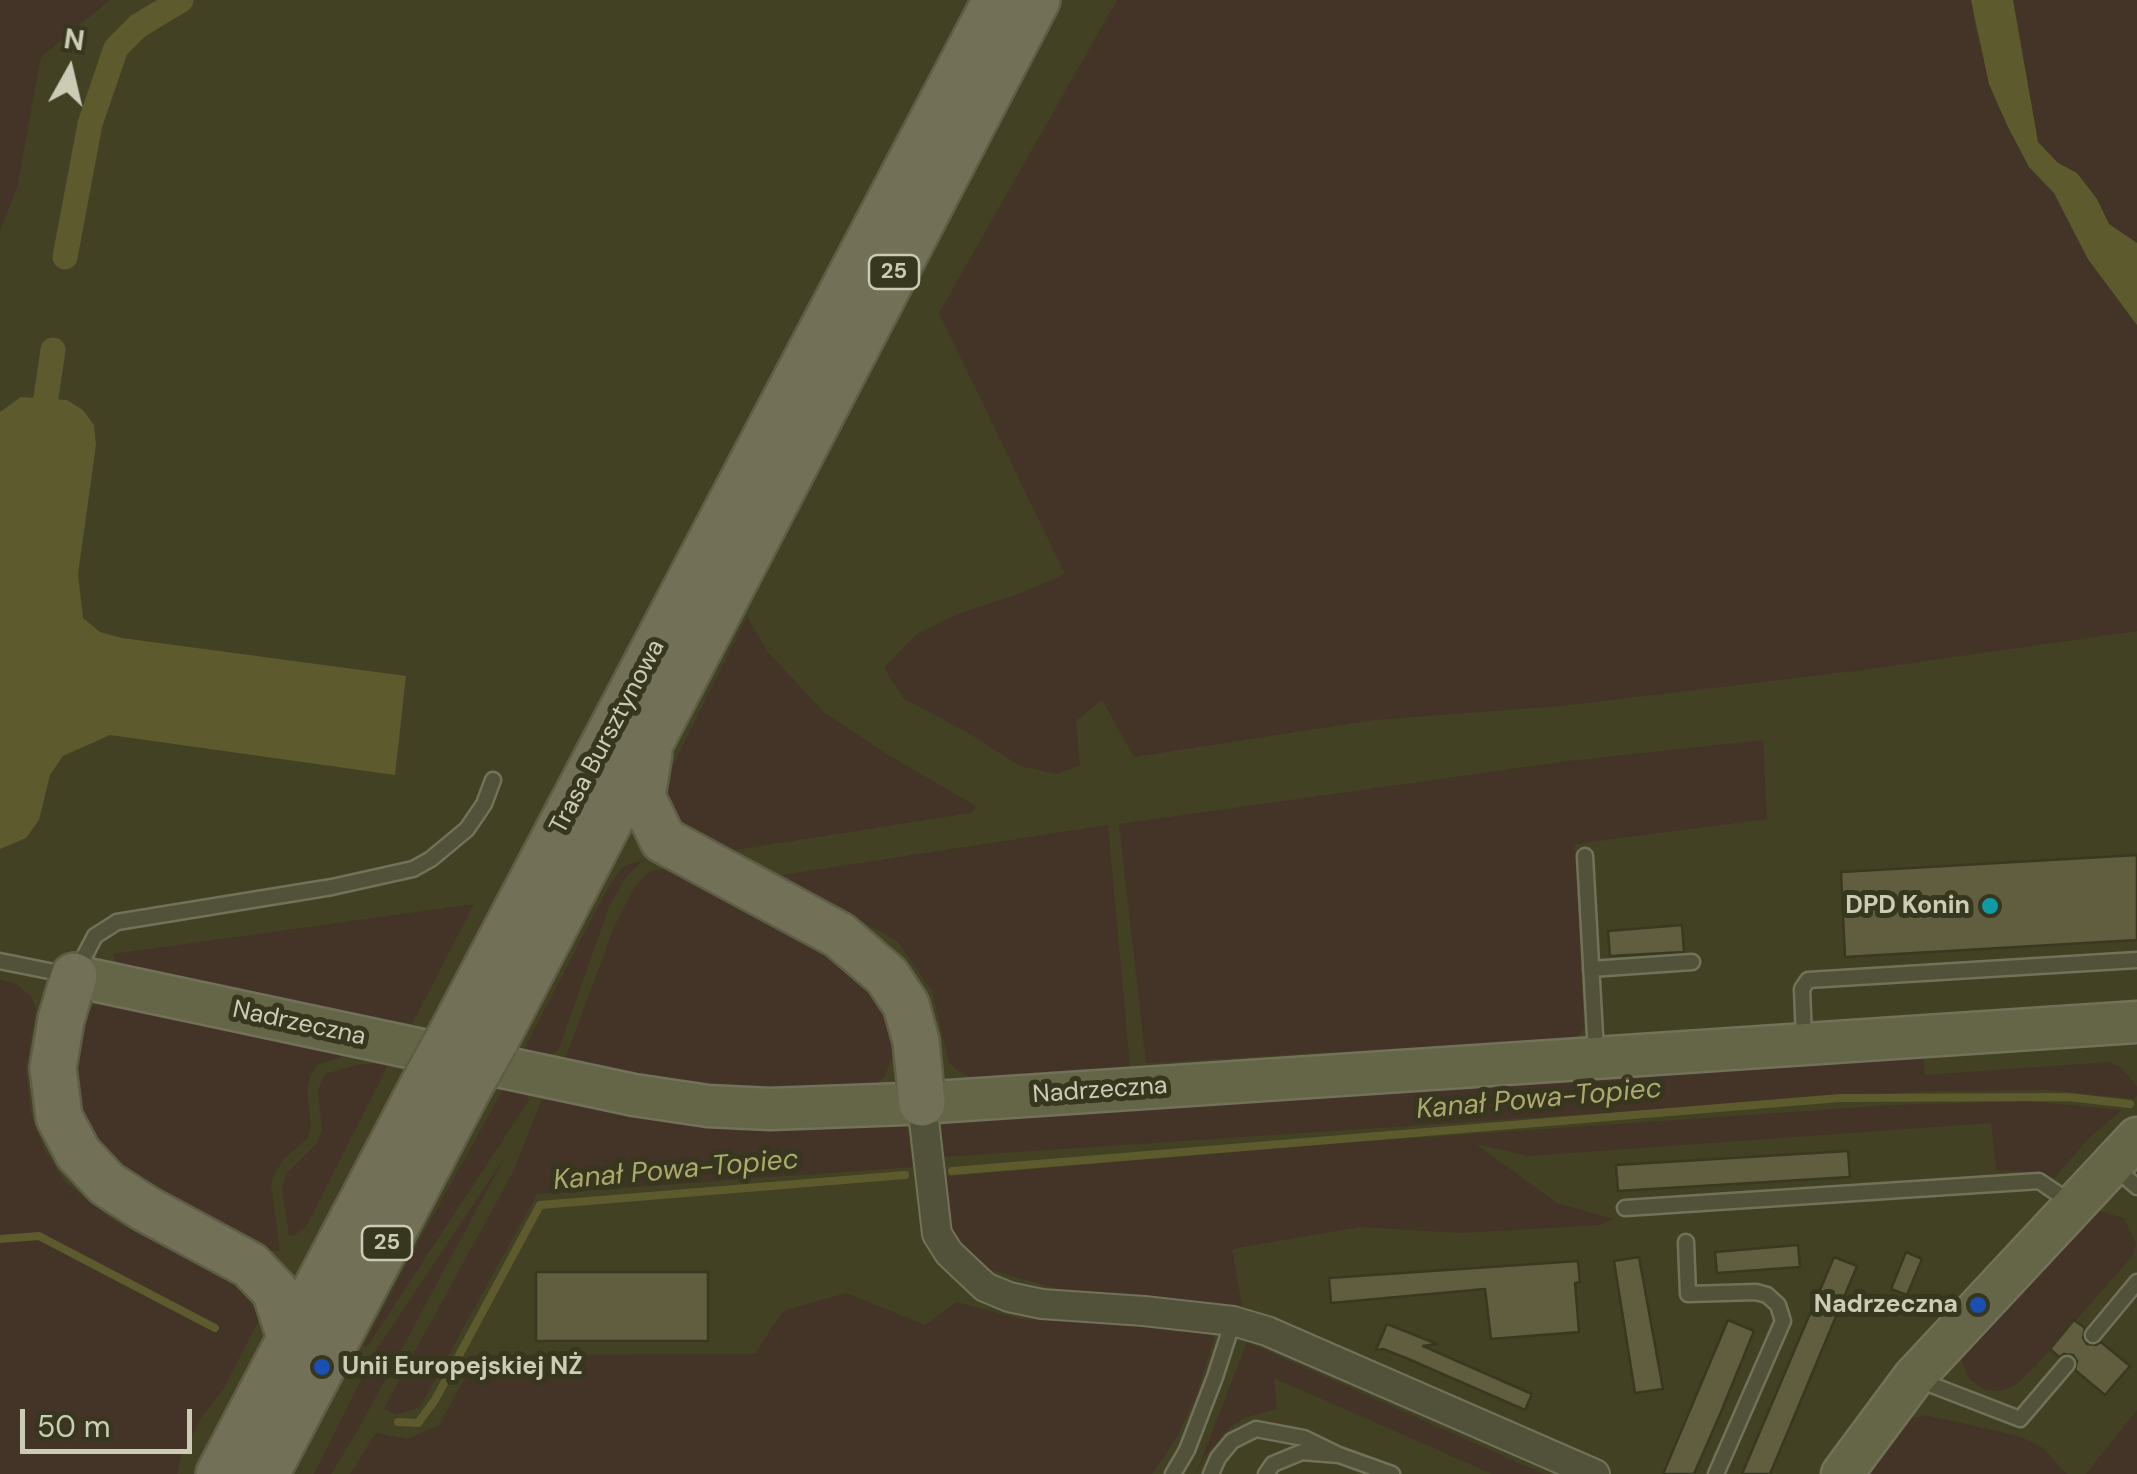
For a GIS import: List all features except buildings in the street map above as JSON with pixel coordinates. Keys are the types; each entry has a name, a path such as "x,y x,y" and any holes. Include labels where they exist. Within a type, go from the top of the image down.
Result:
{"main road":[{"name":"Trasa Bursztynowa","path":"266,1474 448,1082 736,535 996,0"},
{"name":"Trasa Bursztynowa","path":"474,1036 570,896 652,736 736,535 1037,0"},
{"path":"652,736 642,797 663,840 839,935 887,976 906,1005 916,1040 922,1103"},
{"path":"570,896 619,854 663,840"},
{"path":"74,976 53,1068 60,1117 78,1154 107,1184 146,1209 250,1264 275,1291 290,1340"},
{"name":"Trasa Bursztynowa","path":"219,1474 350,1224 448,1082"},
{"path":"250,1264 288,1264 304,1258 350,1224"}],"street":[{"name":"Nadrzeczna","path":"74,976 656,1099 770,1110 2137,1022"},
{"path":"922,1103 937,1234 949,1253 985,1287 1009,1298 1042,1304 1144,1310 1234,1321 1595,1474"},
{"path":"1842,1474 1914,1378 2074,1205 2129,1163"}],"lane":[{"path":"0,960 74,976 95,936 118,922 332,887 414,869 468,829 493,780"},
{"path":"1585,856 1596,1058"},
{"path":"1804,1044 1802,990 1808,980 2137,960"},
{"path":"1591,969 1692,962"},
{"path":"1624,1208 2040,1181 2074,1205"},
{"path":"1686,1242 1688,1294 1767,1295 1778,1304 1784,1321 1716,1474"},
{"path":"2092,1335 2137,1282"},
{"path":"1173,1474 1186,1450 1234,1321"},
{"path":"1914,1378 2020,1419 2067,1364"},
{"path":"1211,1474 1232,1441 1256,1429 1304,1438 1392,1474"},
{"path":"1266,1474 1273,1464 1302,1452 1339,1455"}],"shaded area":[{"path":"0,0 110,0 41,57 17,188 0,231"},
{"path":"1117,0 1971,0 1976,31 2029,166 2054,193 2088,260 2137,325 2137,631 1863,670 1562,706 1374,720 1134,757 1102,700 1076,721 1080,765 1057,774 1020,766 904,699 884,668 917,634 957,614 1065,574 939,313"},
{"path":"1971,0 2013,0 2038,142 2058,163 2077,173 2097,199 2109,224 2137,243 2137,325 2088,259 2054,193 2029,167 2007,125 1989,84"},
{"path":"2013,0 2137,0 2137,243 2109,224 2097,199 2077,173 2058,163 2038,142"},
{"path":"21,397 67,400 83,410 94,425 96,445 78,574 83,618 100,632 122,638 406,676 395,775 110,735 63,756 50,775 39,820 26,838 0,849 0,412"},
{"path":"747,617 767,651 824,712 976,806 971,813 734,850 685,826 666,801 664,783"},
{"path":"1763,740 1767,819 1575,844 1584,1028 1578,1038 1146,1063 1119,824 1568,761"},
{"path":"1108,825 1130,1066 970,1077 958,1071 949,1062 932,991 898,942 782,875"},
{"path":"644,860 627,875 609,907 558,1051 549,1055 524,1049 610,884 624,866"},
{"path":"674,866 825,947 863,979 890,1020 899,1058 891,1059 885,1077 864,1086 816,1089 715,1085 658,1079 565,1059 615,925 634,888 649,872"},
{"path":"474,904 412,1024 122,966 113,954"},
{"path":"0,980 16,984 31,996 36,1009 26,1070 31,1113 44,1149 65,1182 114,1221 248,1289 263,1312 224,1388 200,1420 177,1474 0,1474"},
{"path":"110,999 360,1051 317,1065 310,1076 307,1090 311,1127 307,1139 285,1158 271,1184 280,1251 263,1250 131,1178 86,1128 73,1092 74,1056 80,1024 96,1003"},
{"path":"1922,1049 1925,1075 2109,1062 2131,1079 2137,1096 2134,1099 2049,1090 1933,1091 942,1157 939,1137 941,1126 950,1121"},
{"path":"379,1063 388,1065 306,1227 289,1235 282,1188 287,1173 317,1143 322,1131 318,1090 325,1074"},
{"path":"504,1088 526,1093 529,1100 367,1347 364,1345 415,1248"},
{"path":"561,1095 906,1123 913,1167 537,1194 420,1407 396,1415 384,1408 514,1170 541,1101"},
{"path":"2027,1101 2122,1110 2089,1138 2054,1178 2041,1173 1996,1170 1991,1123 1529,1156 1476,1144 1557,1203 1613,1219 1600,1225 1462,1233 1359,1227 1232,1249 1243,1312 1062,1290 980,1267 949,1245 940,1177 1342,1143 1893,1105"},
{"path":"505,1157 358,1430 331,1474 314,1474 375,1352"},
{"path":"2091,1209 2124,1218 2136,1243 2133,1255 2035,1367 2002,1391 1985,1390 1970,1380 1959,1355"},
{"path":"846,1293 925,1325 956,1302 1021,1319 1194,1328 1215,1337 1197,1393 1177,1437 1152,1474 350,1474 376,1433 408,1439 439,1425 477,1355 755,1354 783,1311"},
{"path":"1247,1342 1544,1474 1492,1474 1274,1378 1277,1409 1244,1418 1230,1427 1205,1456 1196,1474"},
{"path":"2137,1410 2137,1474 2086,1474 2101,1455"},
{"path":"1925,1415 2019,1436 2043,1448 2067,1474 1859,1474 1905,1420"}],"waterway":[{"path":"65,257 90,124 116,48 138,26 181,0"},
{"path":"46,397 53,350"},
{"name":"Kanał Powa-Topiec","path":"952,1171 1840,1098 2068,1097 2130,1104"},
{"name":"Kanał Powa-Topiec","path":"398,1422 418,1423 435,1400 540,1205 905,1175"},
{"name":"Kanał Powa-Topiec","path":"0,1239 39,1236 215,1328"}],"place":[{"name":"DPD Konin","path":"1990,906"},
{"name":"Nadrzeczna","path":"1978,1305"},
{"name":"Unii Europejskiej NŻ","path":"322,1367"}]}
